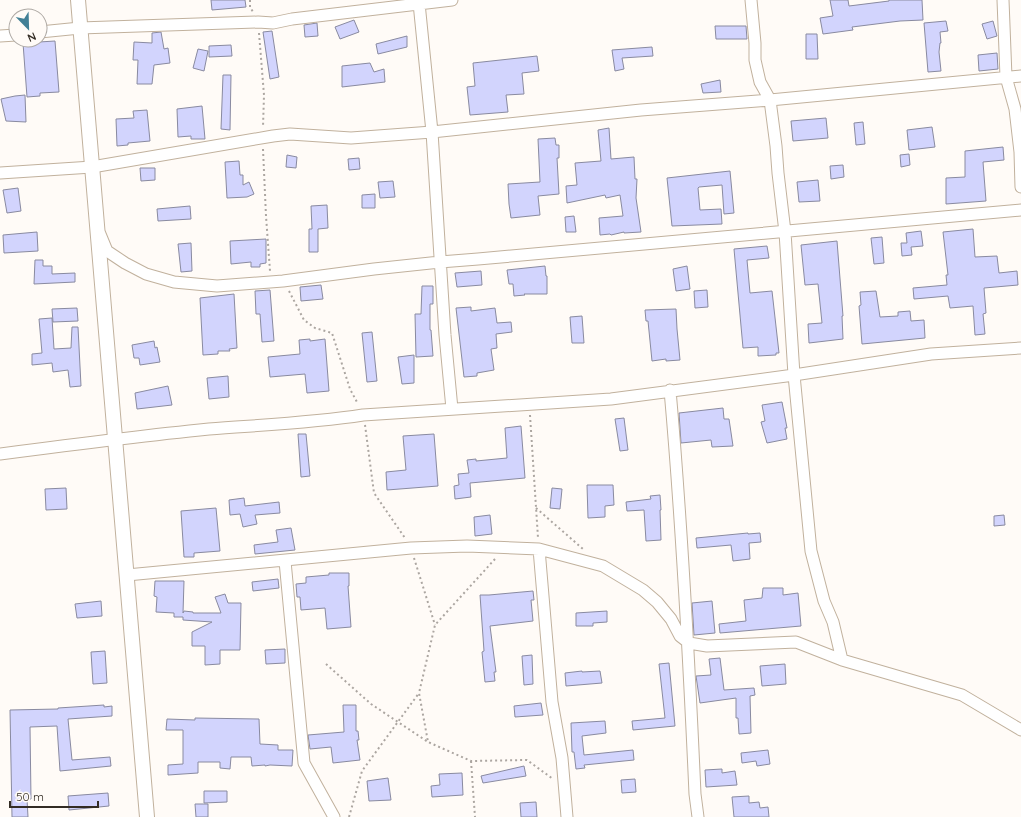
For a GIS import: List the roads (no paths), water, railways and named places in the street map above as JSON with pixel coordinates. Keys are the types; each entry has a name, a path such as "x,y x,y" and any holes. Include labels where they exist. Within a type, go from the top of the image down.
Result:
{"street":[{"path":"78,0 147,817"},
{"path":"48,31 80,28 258,22 273,23 292,19 419,2 452,0"},
{"path":"751,0 756,60 760,82 770,100 785,232 794,375 811,551 824,601 833,622 842,660"},
{"path":"1003,0 1006,77 1015,109 1020,152 1021,187"},
{"path":"419,2 432,132 445,335 452,409"},
{"path":"0,173 92,167 231,144 263,137 290,134 351,138 432,132 640,110 770,100 1021,76"},
{"path":"98,231 107,251 146,274 174,282 218,286 283,281 440,262 1021,210"},
{"path":"0,454 208,429 363,415 611,399 670,390 794,375 931,354 1021,348"},
{"path":"670,390 679,492 689,642 695,794 698,817"},
{"path":"127,575 411,548 467,546 539,549 603,566 636,586 657,602 671,619 680,636 689,642 707,646 796,642 842,660 962,695 1021,730"},
{"path":"539,549 552,702 562,758 567,817"},
{"path":"285,561 304,763 334,817"}]}
